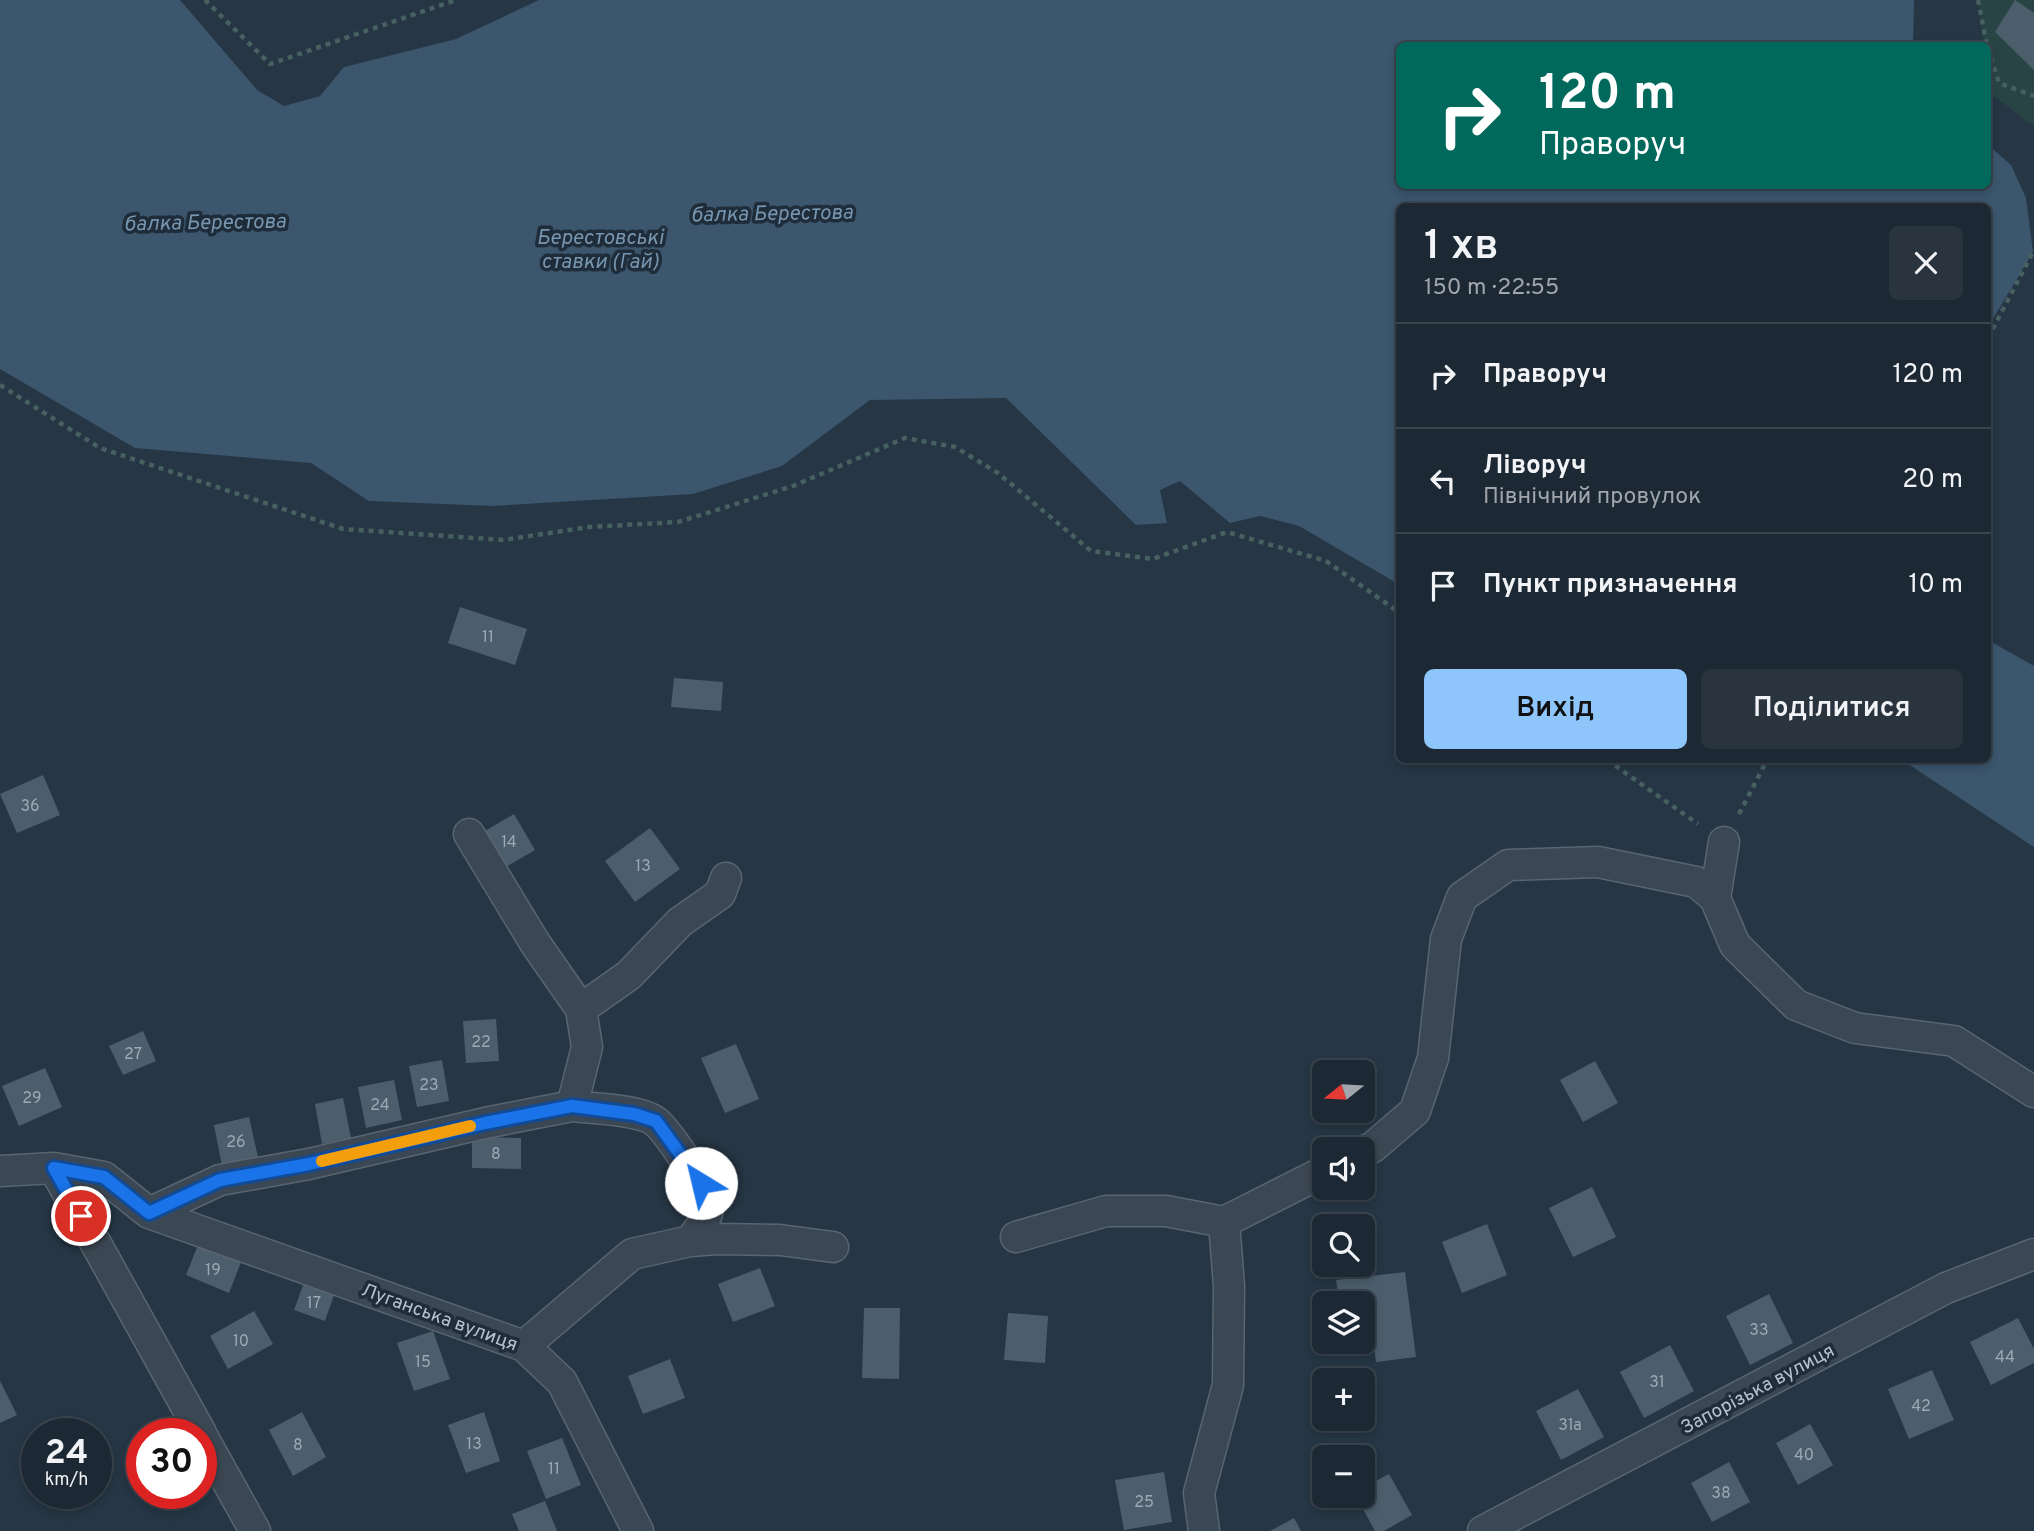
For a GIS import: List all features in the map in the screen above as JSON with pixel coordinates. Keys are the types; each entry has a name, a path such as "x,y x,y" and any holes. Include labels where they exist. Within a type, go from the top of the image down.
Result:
{"street":[{"path":"469,834 535,943 581,1009 587,1047 572,1106"},
{"path":"1715,898 1724,842"},
{"path":"1375,1145 1415,1111 1433,1058 1446,939 1462,897 1508,865 1598,862 1696,882 1715,898 1735,945 1796,1006 1855,1028 1954,1041 2034,1092"},
{"path":"581,1009 629,975 680,922 720,894 726,878"},
{"path":"149,1213 220,1180 309,1164 485,1123 572,1106 634,1114 656,1121 701,1183 708,1201 706,1220 690,1241"},
{"path":"54,1168 192,1418"},
{"name":"Луганська вулиця","path":"0,1171 54,1168 104,1177 149,1213 524,1346 562,1382 638,1531"},
{"path":"1016,1237 1106,1211 1166,1211 1224,1222 1312,1178"},
{"path":"1204,1531 1199,1493 1228,1385 1228,1286 1224,1222"},
{"path":"524,1346 632,1254 717,1238 780,1240 833,1247"},
{"name":"Запорізька вулиця","path":"1483,1531 1947,1288 2034,1254"},
{"path":"217,1463 255,1531"}],"path":[{"path":"205,0 270,64 456,0"},
{"path":"1978,0 1987,42"},
{"path":"1991,58 1998,83 2034,96"},
{"path":"1991,332 2034,250"},
{"path":"0,385 100,448 343,529 504,540 589,527 678,522 793,486 905,438 955,447 998,473 1091,551 1153,559 1227,532 1326,561 1396,610"},
{"path":"1611,763 1724,842 1765,763"}],"green space":[{"path":"1978,0 2034,0 2034,126 1991,94 1991,42 1984,42"}],"water":[{"name":"Берестовські ставки (Гай)","path":"0,0 180,0 257,90 284,106 320,96 344,67 456,39 539,0 1914,0 1913,42 1396,42 1396,189 1991,189 1991,148 2011,165 2026,198 2033,252 1991,322 1991,203 1396,203 1396,583 1299,526 1260,516 1230,523 1180,481 1160,490 1167,523 1136,525 1006,398 870,400 782,466 693,494 493,506 369,501 311,463 135,448 0,369"},
{"path":"1991,642 2034,666 2034,847 1907,763 1991,763"}],"building":[{"path":"2015,0 2034,13 2034,70 1995,32"},
{"path":"460,607 527,629 515,665 448,643"},
{"path":"674,678 723,682 721,711 671,707"},
{"path":"43,775 60,815 17,833 0,794"},
{"path":"514,814 535,850 504,868 483,832"},
{"path":"650,828 680,869 635,902 605,861"},
{"path":"496,1019 499,1061 466,1063 463,1021"},
{"path":"143,1031 156,1061 123,1075 109,1046"},
{"path":"736,1044 759,1099 725,1113 701,1058"},
{"path":"442,1060 449,1101 417,1107 409,1066"},
{"path":"1595,1061 1618,1103 1583,1122 1560,1080"},
{"path":"45,1068 62,1107 19,1126 2,1086"},
{"path":"394,1080 402,1120 366,1128 358,1087"},
{"path":"343,1098 351,1138 322,1144 315,1104"},
{"path":"249,1117 258,1157 222,1166 214,1125"},
{"path":"472,1137 521,1138 521,1169 472,1168"},
{"path":"1592,1187 1616,1237 1573,1257 1549,1208"},
{"path":"1487,1224 1507,1275 1462,1293 1442,1242"},
{"path":"198,1245 241,1262 229,1293 186,1275"},
{"path":"760,1268 775,1306 733,1322 718,1284"},
{"path":"1405,1272 1416,1357 1376,1362 1375,1291 1338,1291 1336,1280"},
{"path":"304,1283 334,1295 325,1321 294,1310"},
{"path":"1769,1294 1793,1343 1750,1365 1726,1316"},
{"path":"864,1308 900,1308 899,1379 862,1378"},
{"path":"254,1311 273,1344 228,1369 210,1336"},
{"path":"1008,1313 1048,1316 1045,1363 1004,1360"},
{"path":"2018,1318 2034,1349 2034,1363 1991,1385 1970,1342"},
{"path":"433,1331 450,1379 414,1391 397,1343"},
{"path":"1670,1345 1694,1391 1644,1418 1620,1372"},
{"path":"670,1359 685,1398 643,1414 628,1376"},
{"path":"1932,1370 1954,1420 1909,1439 1888,1389"},
{"path":"0,1381 17,1415 0,1423"},
{"path":"1578,1389 1604,1437 1561,1460 1536,1411"},
{"path":"302,1412 326,1457 293,1476 269,1430"},
{"path":"484,1412 500,1461 466,1473 448,1425"},
{"path":"1810,1424 1833,1465 1798,1485 1776,1443"},
{"path":"562,1438 581,1485 546,1499 527,1451"},
{"path":"1729,1462 1750,1502 1712,1522 1691,1483"},
{"path":"1164,1472 1172,1522 1124,1530 1115,1480"},
{"path":"1389,1474 1412,1515 1384,1531 1375,1531 1363,1508 1375,1508 1375,1482"},
{"path":"545,1501 557,1531 519,1531 512,1514"},
{"path":"1294,1518 1301,1531 1270,1531"}],"slow traffic":[{"path":"322,1161 470,1126"}],"route":[{"path":"81,1216 54,1168 104,1177 149,1213 220,1180 309,1164 485,1123 572,1106 634,1114 656,1121 701,1183"}],"water label":[{"name":"балка Берестова","path":"772,213"},
{"name":"балка Берестова","path":"205,222"}]}
